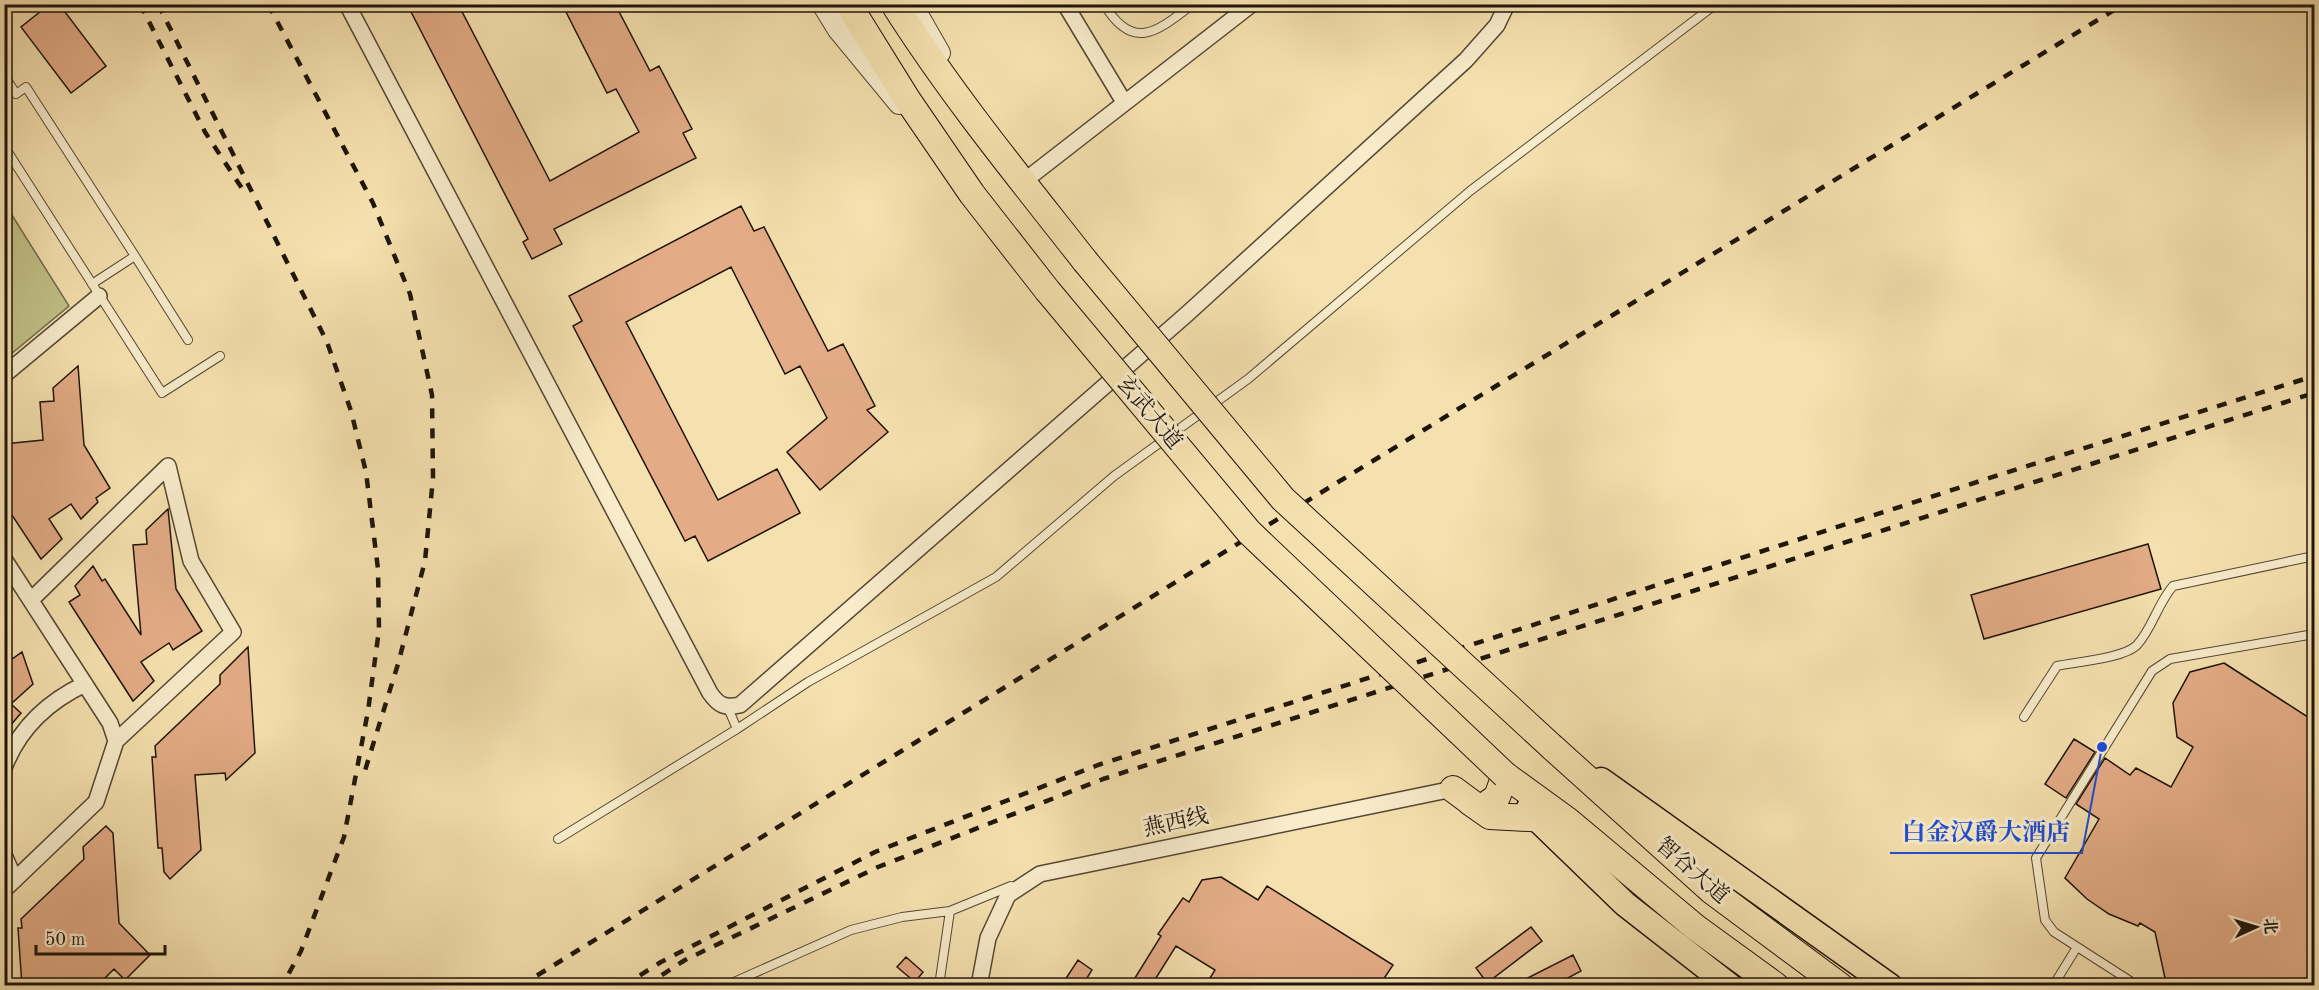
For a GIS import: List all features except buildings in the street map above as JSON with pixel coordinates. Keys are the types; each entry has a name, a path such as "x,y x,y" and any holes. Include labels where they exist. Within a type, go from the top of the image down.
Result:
{"highway":[{"name":"玄武大道","path":"848,4 907,99 972,194 1047,290 1249,532 1505,774"},
{"path":"894,4 920,45 994,146 1085,261 1283,499 1552,747"},
{"name":"智谷大道","path":"1552,747 1712,891 1840,986"},
{"path":"1453,789 1480,809 1497,797 1505,774"},
{"name":"智谷大道","path":"1505,774 1567,820 1695,927 1776,986"},
{"path":"1453,789 1490,816 1567,820"}],"main road":[{"path":"1552,747 1646,810 1890,986"},
{"path":"1505,774 1537,819 1625,904 1719,981"}],"street":[{"path":"347,4 710,693 718,704 728,708 740,705 1187,314 1466,60 1497,25 1507,4"},
{"path":"822,4 838,30 972,194"},
{"path":"912,4 994,146"},
{"path":"1065,4 1124,102"},
{"path":"1023,182 1252,4"},
{"path":"4,375 96,290"},
{"path":"10,885 96,802 116,741 233,632 191,561 168,466 31,600"},
{"path":"4,559 110,723 116,741"},
{"path":"4,768 17,741 39,713 53,701 85,684"},
{"name":"燕西线","path":"979,986 988,938 1008,895 1040,874 1453,789"},
{"path":"4,855 10,885"}],"lane":[{"path":"1104,4 1121,27 1145,34 1162,28 1193,4"},
{"path":"558,839 737,729 808,682 996,577 1114,476 1248,379 1470,191 1716,4"},
{"path":"4,75 16,94 26,87 188,340"},
{"path":"4,146 162,393 220,356"},
{"path":"96,290 135,256"},
{"path":"2024,717 2057,666 2127,652 2137,645 2164,597 2174,586 2314,556"},
{"path":"2138,986 2055,932 2045,921 2036,858 2152,671 2170,659 2314,634"},
{"path":"728,708 737,729"},
{"path":"725,986 851,930 902,917 950,911 1040,874"},
{"path":"936,986 940,980 950,911"},
{"path":"2053,986 2077,947"}],"green space":[{"path":"5,204 69,306 4,359"}],"railway":[{"path":"140,4 205,132 245,193"},
{"path":"158,4 327,342 351,411 366,472 378,569 379,630 368,711 344,837 301,951 282,986"},
{"path":"268,4 373,203 410,294 432,395 433,478 425,561 398,664 363,777"},
{"path":"520,986 1330,487 2124,4"},
{"path":"623,986 661,962 875,852 1098,765 2314,376"},
{"path":"645,986 685,960 878,867 1103,779 2314,393"}],"place":[{"name":"白金汉爵大酒店","path":"2102,747"}]}
